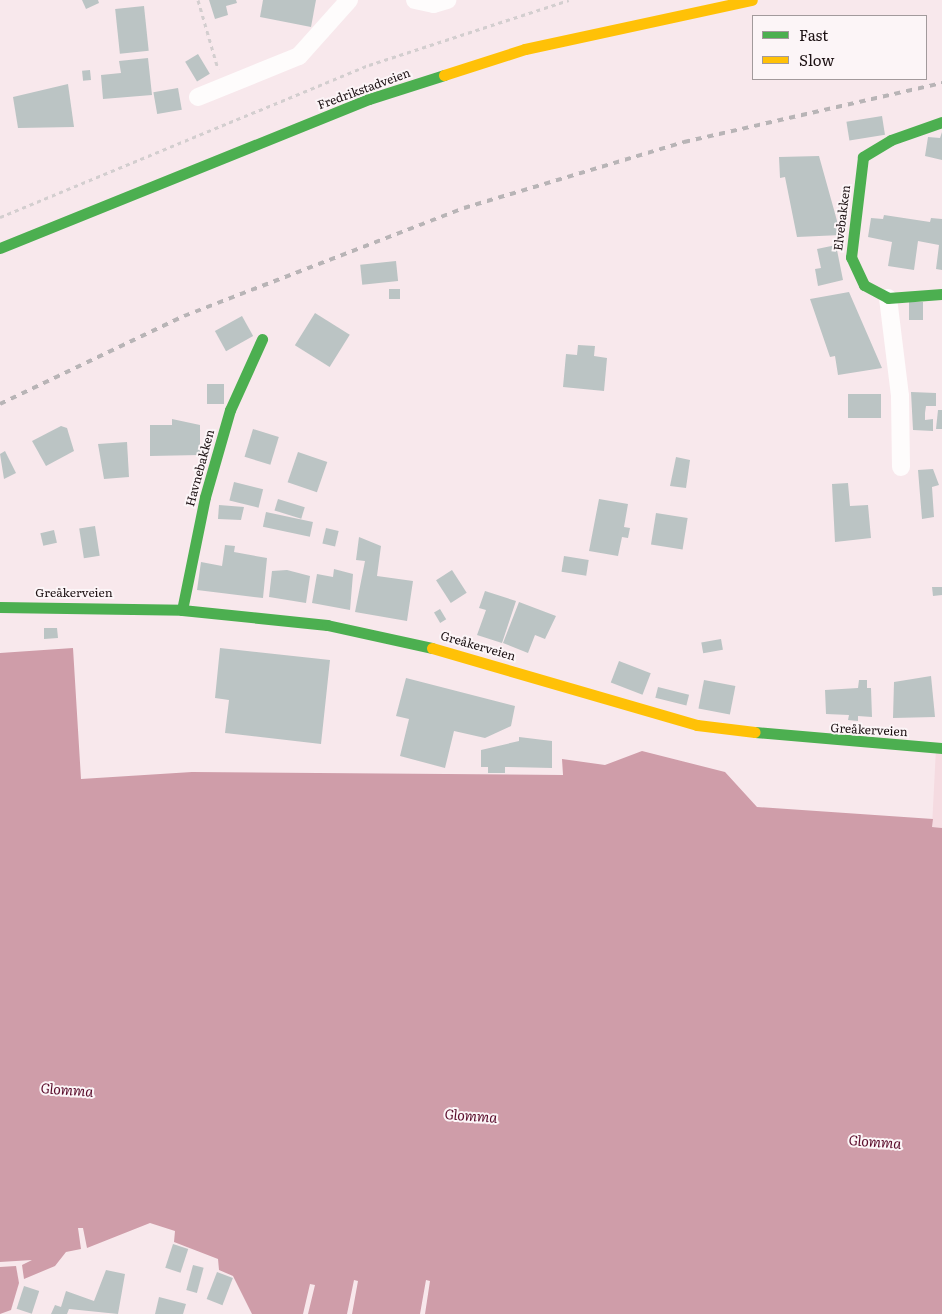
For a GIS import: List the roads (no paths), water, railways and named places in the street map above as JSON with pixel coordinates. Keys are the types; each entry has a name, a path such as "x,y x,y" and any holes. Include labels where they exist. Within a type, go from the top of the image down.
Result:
{"main road":[{"name":"Fredrikstadveien","path":"0,248 369,99 525,49 752,0"},
{"name":"Elvebakken","path":"888,298 864,285 851,256 863,157 891,140 942,122"},
{"path":"888,298 942,294"},
{"name":"Havnebakken","path":"182,610 205,497 230,410 262,339"},
{"name":"Greåkerveien","path":"0,607 182,610 388,636 697,725 833,742 942,748"}],"street":[{"path":"198,97 299,56 349,0"},
{"path":"415,0 434,4 447,0"},
{"path":"888,298 900,396 901,467"}],"water":[{"name":"Glomma","path":"73,648 81,779 192,772 563,775 562,759 605,765 642,751 725,772 757,807 933,819 932,827 942,828 942,1314 425,1314 430,1281 426,1280 420,1314 352,1314 358,1281 354,1280 347,1314 308,1314 315,1285 310,1284 303,1314 252,1314 233,1276 219,1270 218,1259 174,1242 175,1231 150,1223 87,1248 83,1228 78,1228 81,1249 66,1252 55,1266 24,1279 22,1265 32,1260 0,1262 0,653"},
{"path":"16,1266 19,1283 11,1310 0,1314 0,1267"}],"railway":[{"path":"0,404 184,316 464,208 684,142 942,83"}]}
